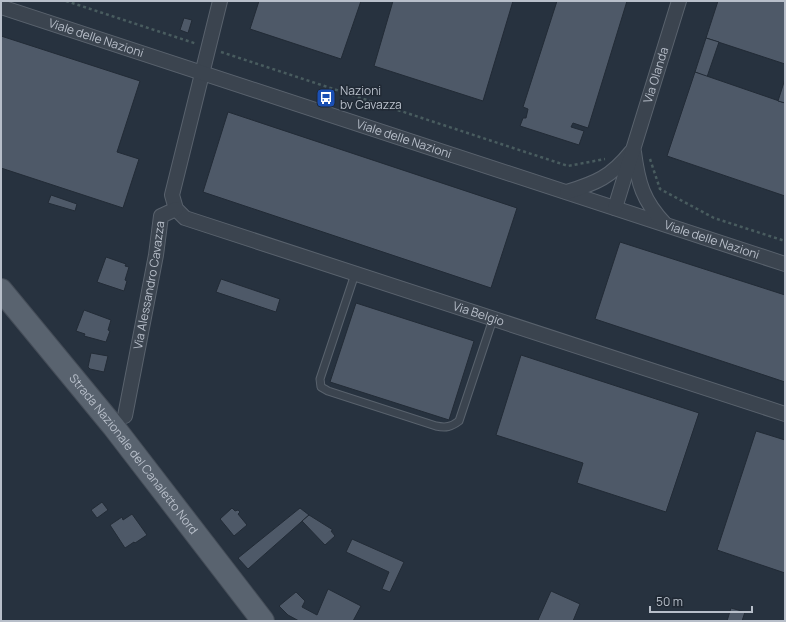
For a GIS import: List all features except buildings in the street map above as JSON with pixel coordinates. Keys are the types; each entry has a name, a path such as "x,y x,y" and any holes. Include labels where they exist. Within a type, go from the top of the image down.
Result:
{"main road":[{"name":"Strada Nazionale del Canaletto Nord","path":"1,290 113,426 263,621"}],"street":[{"name":"Via Alessandro Cavazza","path":"125,416 156,255 161,216 176,209 172,195 220,1"},
{"name":"Via Olanda","path":"615,208 679,1"},
{"name":"Viale delle Nazioni","path":"1,7 785,264"},
{"name":"Via Olanda","path":"567,192 598,182 611,173 633,150"},
{"name":"Via Olanda","path":"633,150 639,185 656,214 666,224"},
{"name":"Via Belgio","path":"176,209 185,218 785,414"}],"lane":[{"path":"354,274 320,379 321,387 328,391 436,426 446,428 459,421 493,318"}],"path":[{"path":"66,1 568,166 608,159"},
{"path":"633,150 649,157 660,189 714,218 785,241"}],"place":[{"name":"Nazioni bv Cavazza","path":"326,98"}]}
